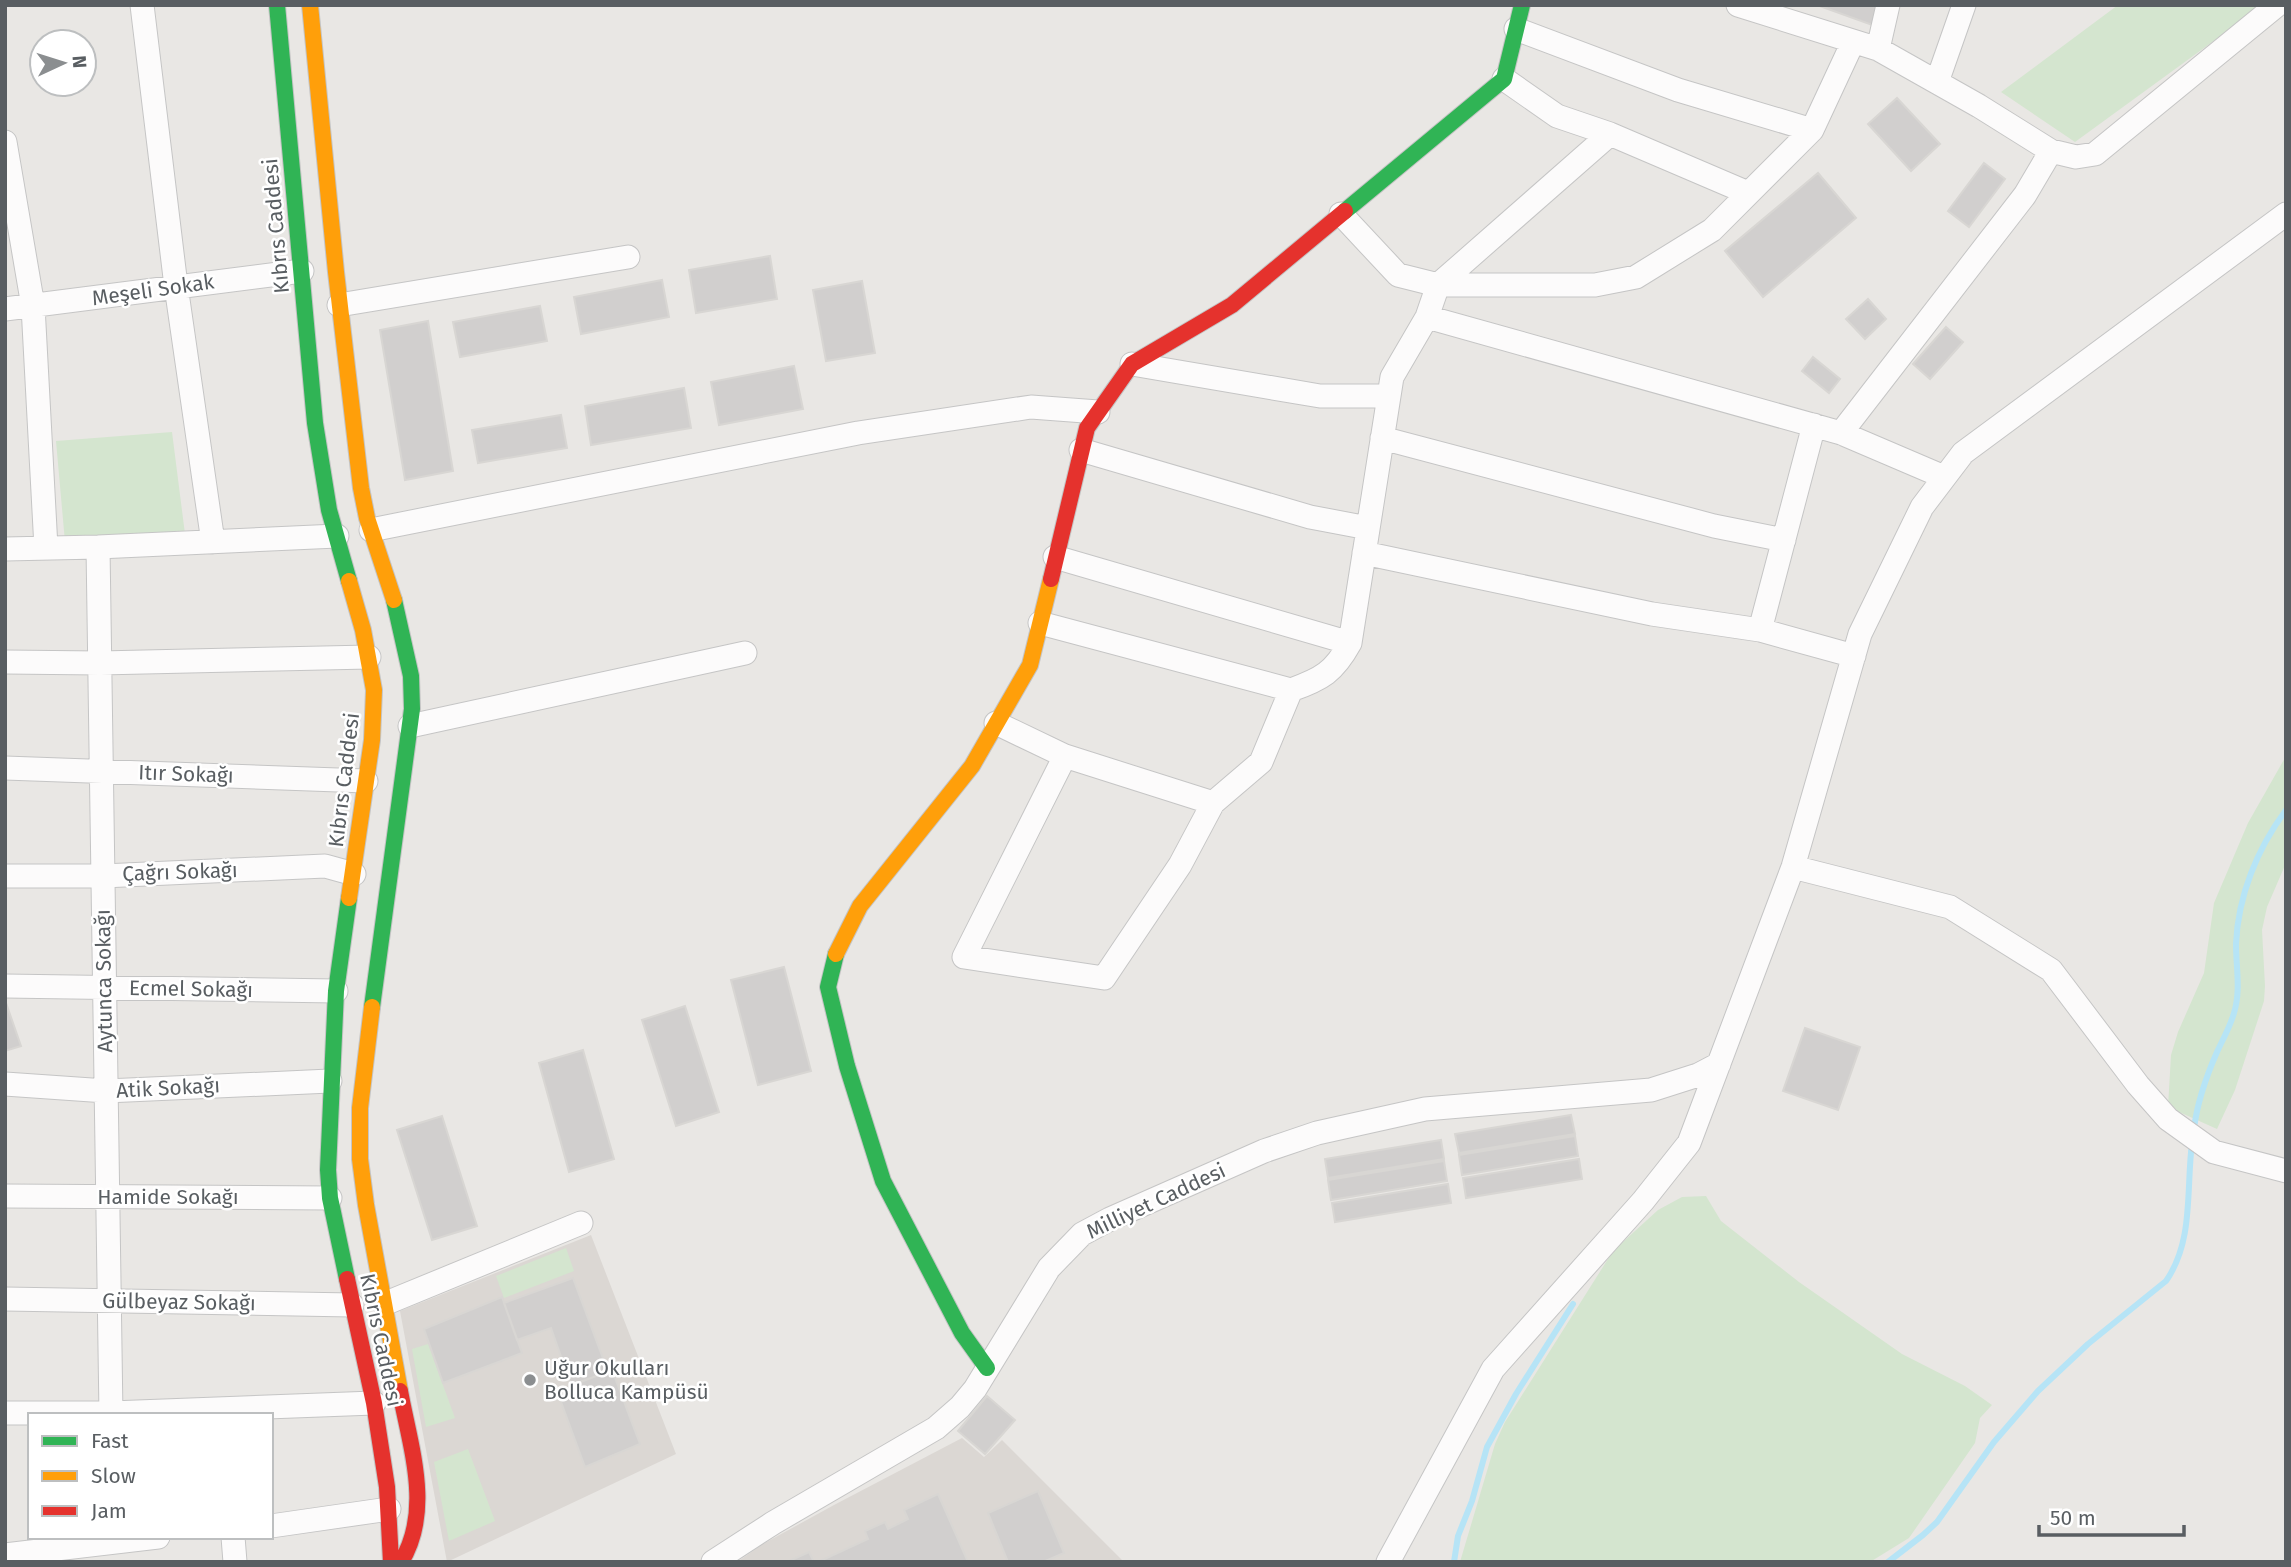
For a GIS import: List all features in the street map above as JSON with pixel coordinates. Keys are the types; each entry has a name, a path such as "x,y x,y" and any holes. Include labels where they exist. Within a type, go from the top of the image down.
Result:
{"main road":[{"name":"Kıbrıs Caddesi","path":"277,5 315,423 325,488 369,657 375,713 336,991 328,1170 330,1198 374,1403 389,1509 391,1562"},
{"path":"310,5 356,456 371,530 399,615 411,676 410,726 360,1108 360,1160 417,1483 418,1508 414,1534 401,1562"},
{"path":"987,1368 956,1321 883,1181 847,1066 828,987 836,950 860,906 972,766 1030,666 1087,428 1132,364 1232,305 1504,79 1522,5"}],"street":[{"path":"142,5 176,286 213,542"},
{"path":"1738,5 1878,49 2051,151 2076,157 2095,154 2277,5"},
{"path":"1878,49 1888,5"},
{"path":"1937,82 1964,5"},
{"path":"1516,29 1678,90 1812,130"},
{"path":"1341,214 1398,275 1438,285 1595,285 1636,277 1712,230 1812,130 1853,41"},
{"path":"1504,79 1557,116 1611,134 1748,193"},
{"path":"1040,623 1292,690 1312,683 1338,665 1350,643 1392,377 1427,317 1438,285 1611,134"},
{"path":"5,142 33,306 46,548"},
{"path":"1841,433 2025,195 2051,151"},
{"path":"1388,1562 1493,1369 1643,1201 1689,1143 1793,867 1860,634 1922,507 1962,453 2286,214"},
{"path":"340,304 628,257"},
{"name":"Meşeli Sokak","path":"5,309 302,271"},
{"path":"1427,317 1841,433 1944,477"},
{"path":"1132,364 1320,396 1389,396"},
{"path":"371,530 858,433 1031,407 1098,412"},
{"path":"1760,630 1814,425"},
{"path":"1382,438 1714,526 1784,540"},
{"path":"1081,450 1310,517 1368,528"},
{"path":"5,549 98,548 337,536"},
{"name":"Aytunca Sokağı","path":"98,548 111,1413"},
{"path":"1364,553 1652,614 1760,630 1854,656"},
{"path":"1055,557 1350,643"},
{"path":"410,726 745,653"},
{"path":"5,662 100,663 369,657"},
{"path":"1065,756 964,957 1104,978 1180,865 1213,803 1261,762 1292,690"},
{"path":"996,723 1065,756 1213,803"},
{"name":"Itır Sokağı","path":"5,768 366,781"},
{"name":"Çağrı Sokağı","path":"5,876 103,876 325,866 354,874"},
{"path":"1793,867 1950,906 2051,970 2138,1085 2168,1119 2214,1152 2286,1171"},
{"name":"Ecmel Sokağı","path":"5,986 336,991"},
{"name":"Milliyet Caddesi","path":"713,1562 773,1523 936,1427 960,1408 1005,1342 1049,1268 1082,1234 1146,1202 1264,1151 1317,1133 1425,1109 1651,1090 1698,1075 1719,1064"},
{"name":"Atik Sokağı","path":"5,1084 106,1091 330,1081"},
{"name":"Hamide Sokağı","path":"5,1196 330,1198"},
{"path":"384,1304 581,1223"},
{"name":"Gülbeyaz Sokağı","path":"5,1299 352,1304"},
{"path":"135,1413 374,1403"},
{"path":"5,1413 28,1413"},
{"path":"273,1526 389,1509"},
{"path":"5,1555 128,1546 151,1539"},
{"path":"233,1539 235,1562"}],"shaded area":[{"name":"Uğur Okulları Bolluca Kampüsü","path":"591,1235 676,1454 447,1562 400,1311"},
{"path":"962,1438 984,1457 1002,1440 1124,1562 737,1562 763,1544"}],"green space":[{"path":"2118,5 2263,5 2075,142 2001,92"},
{"path":"172,432 185,534 65,542 56,441"},
{"path":"2286,756 2286,863 2267,907 2262,930 2264,1001 2235,1090 2217,1129 2168,1107 2171,1055 2204,973 2214,903 2248,823"},
{"path":"1706,1196 1721,1221 1799,1282 1902,1354 1965,1386 1992,1405 1980,1418 1975,1443 1909,1538 1870,1562 1460,1562 1495,1444 1505,1422 1613,1251 1658,1210 1682,1197"},
{"path":"566,1248 574,1271 504,1298 496,1276"},
{"path":"428,1344 455,1418 426,1427 412,1349"},
{"path":"468,1449 495,1521 449,1541 434,1462"}],"building":[{"path":"1817,5 1882,5 1875,26"},
{"path":"1897,98 1940,144 1911,171 1868,124"},
{"path":"1984,163 2005,179 1969,227 1948,211"},
{"path":"1818,173 1856,218 1763,297 1725,251"},
{"path":"770,256 777,299 696,313 689,270"},
{"path":"662,280 669,317 581,334 574,297"},
{"path":"862,281 875,353 826,361 813,290"},
{"path":"1868,299 1886,319 1865,339 1846,319"},
{"path":"540,306 547,341 460,357 453,322"},
{"path":"428,321 453,471 405,480 380,330"},
{"path":"1946,327 1963,342 1930,379 1913,364"},
{"path":"1813,357 1840,379 1829,393 1802,371"},
{"path":"794,366 803,409 719,425 711,382"},
{"path":"684,388 691,428 591,445 585,406"},
{"path":"561,415 567,448 478,463 472,430"},
{"path":"784,967 811,1071 758,1085 731,980"},
{"path":"5,1000 21,1046 5,1051"},
{"path":"685,1006 719,1112 676,1126 642,1020"},
{"path":"1805,1028 1860,1047 1838,1110 1783,1091"},
{"path":"583,1050 614,1159 569,1172 539,1063"},
{"path":"1571,1115 1575,1134 1459,1153 1455,1134"},
{"path":"442,1116 477,1226 432,1240 397,1130"},
{"path":"1575,1136 1578,1156 1462,1175 1459,1155"},
{"path":"1441,1140 1444,1159 1328,1178 1325,1159"},
{"path":"1579,1159 1582,1179 1466,1198 1463,1178"},
{"path":"1444,1161 1447,1181 1331,1200 1328,1180"},
{"path":"1448,1184 1451,1203 1335,1222 1332,1203"},
{"path":"573,1278 608,1372 571,1385 551,1328 517,1340 504,1303"},
{"path":"502,1297 522,1353 443,1383 424,1329"},
{"path":"612,1370 640,1444 585,1467 557,1391"},
{"path":"987,1396 1015,1420 985,1454 958,1431"},
{"path":"1038,1491 1064,1553 1043,1562 1008,1562 988,1513"},
{"path":"938,1494 968,1562 818,1562 868,1539 865,1531 885,1522 888,1529 908,1519 904,1510"},
{"path":"809,1552 814,1562 787,1562"}],"waterway":[{"path":"2194,1129 2206,1080 2236,1004 2236,944 2245,891 2266,841 2286,810"},
{"path":"1888,1562 1937,1522 1994,1442 2038,1391 2088,1344 2166,1281 2175,1265 2185,1232 2192,1143"},
{"path":"1454,1562 1458,1536 1472,1501 1487,1447 1516,1394 1573,1304"}],"traffic: fast":[{"path":"277,5 315,423 329,510 349,581"},
{"path":"1345,211 1504,79 1522,5"},
{"path":"372,1007 412,709 411,676 394,600"},
{"path":"347,1279 330,1198 328,1170 336,991 349,898"},
{"path":"836,954 828,987 847,1066 883,1181 962,1333 987,1368"}],"traffic: slow":[{"path":"310,5 336,272 361,488 367,518 394,600"},
{"path":"836,954 860,906 972,766 1030,665 1051,579"},
{"path":"349,581 363,630 374,690 372,740 349,898"},
{"path":"372,1007 360,1108 360,1159 400,1391"}],"traffic: jam":[{"path":"1051,579 1087,428 1132,364 1232,305 1345,211"},
{"path":"347,1279 374,1403 387,1487 391,1562"},
{"path":"400,1391 413,1456 417,1500 411,1542 401,1562"}],"place":[{"name":"Uğur Okulları Bolluca Kampüsü","path":"530,1380"}]}
